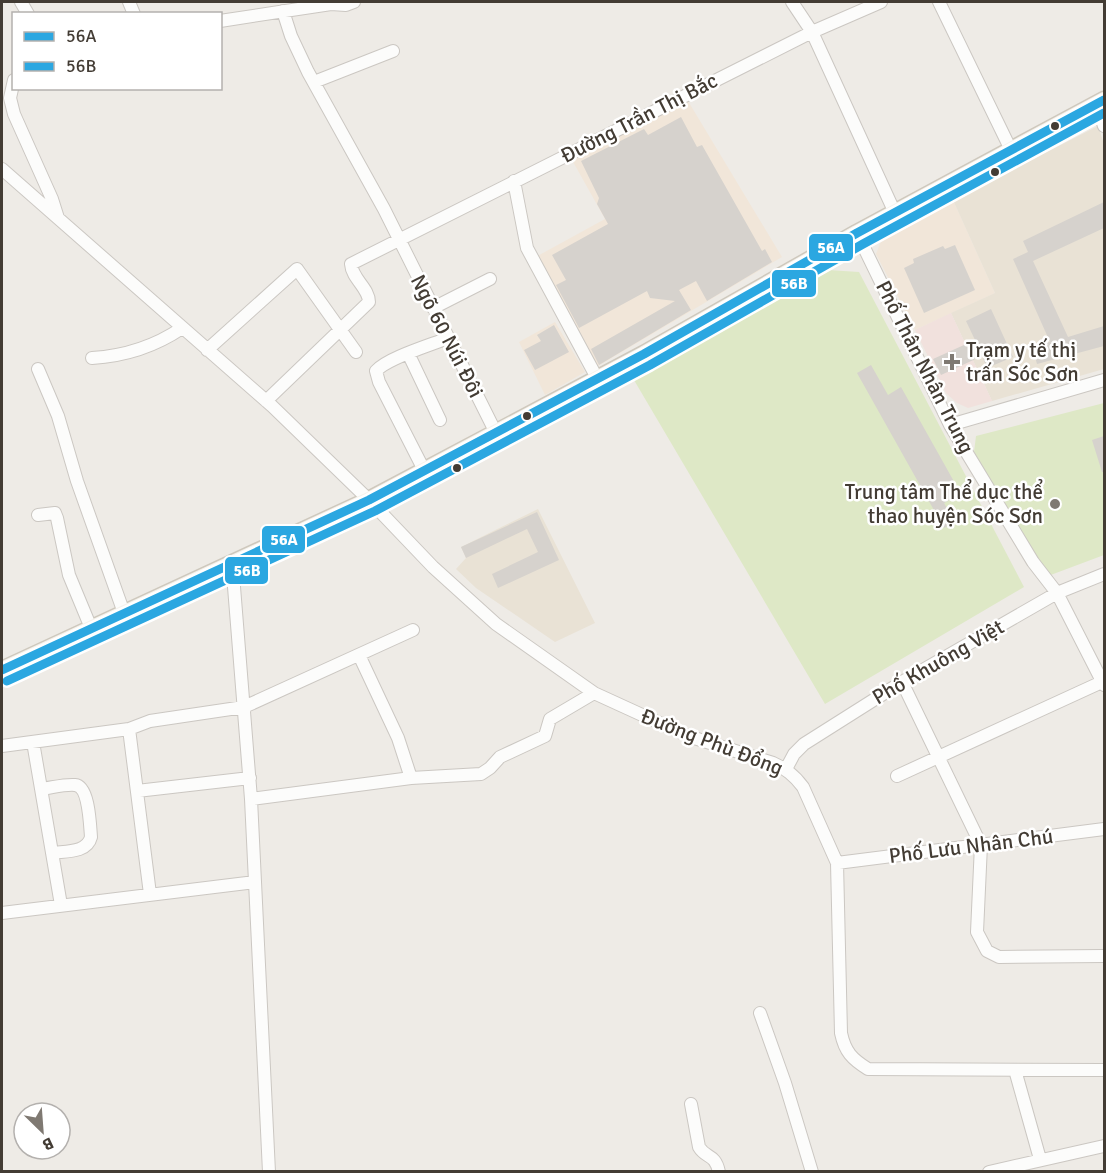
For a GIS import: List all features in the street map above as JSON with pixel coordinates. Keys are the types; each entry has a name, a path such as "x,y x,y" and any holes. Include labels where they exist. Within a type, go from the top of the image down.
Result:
{"main road":[{"path":"2,670 369,500 597,378 857,233 1100,102"}],"street":[{"path":"222,21 283,10 330,4 346,5 354,2"},
{"path":"794,2 812,32 895,213"},
{"name":"Đường Trần Thị Bắc","path":"341,331 370,299 352,271 351,264 812,32 881,2"},
{"path":"939,2 1011,150"},
{"name":"Ngõ 60 Núi Đôi","path":"283,10 291,36 314,82 399,238 495,433"},
{"path":"314,82 393,51"},
{"path":"12,89 10,98 14,114 52,199 58,219"},
{"path":"1100,102 1104,126"},
{"name":"Đường Phù Đổng","path":"2,169 266,401 369,500 433,567 496,624 594,693 688,736 786,769 795,777 802,787 837,863 841,1034 844,1047 851,1058 868,1069 1104,1070"},
{"path":"514,181 527,248 597,378"},
{"name":"Phố Thân Nhân Trung","path":"857,233 950,425 1033,562 1057,593 1104,683"},
{"path":"207,350 297,269 356,352"},
{"path":"433,308 490,279"},
{"path":"92,358 118,356 146,348 182,328"},
{"path":"266,401 341,331"},
{"path":"424,470 376,371 408,354 448,338"},
{"path":"408,354 440,420"},
{"path":"38,369 58,416 77,481 124,613"},
{"path":"950,425 1104,380"},
{"path":"38,515 55,513 61,530 69,575 91,628"},
{"path":"232,562 250,778 269,1172"},
{"name":"Phố Khuông Việt","path":"786,769 794,754 804,744 902,682 1057,593 1104,574"},
{"path":"2,746 129,729 150,721 244,707 413,630"},
{"path":"359,655 398,738 411,778"},
{"path":"902,682 981,844 977,932 987,951 999,957 1104,956"},
{"path":"897,777 1104,683"},
{"path":"251,799 411,778 481,774 506,753 545,736 550,719 594,693"},
{"path":"129,729 150,894"},
{"path":"33,742 61,905"},
{"path":"137,791 250,778"},
{"path":"41,789 74,785 80,786 85,796 90,843 79,850 52,853"},
{"name":"Phố Lưu Nhân Chú","path":"837,863 1104,829"},
{"path":"2,913 255,882"},
{"path":"760,1012 785,1083 812,1172"},
{"path":"1015,1070 1040,1159"},
{"path":"691,1104 699,1147 702,1153 716,1161 719,1172"},
{"path":"989,1172 1104,1146"}],"shaded area":[{"path":"688,101 782,257 593,369 532,259 605,219 572,160"},
{"path":"1098,126 1104,144 1104,369 992,401 951,313 995,293 953,200"},
{"path":"953,200 995,293 915,330 876,254 883,236"},
{"name":"Trạm y tế thị trấn Sóc Sơn","path":"951,313 992,401 968,408 957,403 946,393 915,330"},
{"path":"555,322 585,372 545,395 519,342"},
{"path":"538,509 595,623 555,642 476,588 456,569 466,558 461,547"}],"green space":[{"path":"828,270 859,272 1024,587 825,704 631,375"},
{"name":"Trung tâm Thể dục thể thao huyện Sóc Sơn","path":"1104,403 1104,555 1048,576 974,452 976,436"}],"building":[{"path":"681,117 697,147 702,145 762,251 765,249 772,262 707,301 696,281 679,290 691,310 599,365 591,349 675,301 650,298 647,291 579,328 556,285 566,280 552,255 608,224 597,204 599,198 581,161 644,129 648,135"},
{"path":"1104,202 1104,228 1033,261 1068,337 1104,326 1104,346 1037,364 1032,346 1050,342 1013,259 1028,252 1023,241"},
{"path":"955,245 975,290 924,313 904,268 914,263 913,259 943,246 945,249"},
{"path":"991,309 1013,357 987,368 982,356 941,375 933,359 975,340 966,321"},
{"path":"554,325 569,352 535,370 524,350 541,341 537,335"},
{"path":"871,365 888,395 901,387 961,494 944,503 955,522 944,528 857,373"},
{"path":"1104,436 1104,472 1102,472 1092,440"},
{"path":"537,512 559,560 498,588 492,574 538,552 527,529 466,558 461,547"}],"transit line":[{"name":"56A","path":"2,670 369,500 644,354 857,233 1104,100"},
{"name":"56B","path":"7,681 375,511 650,365 863,244 1104,113"}],"place":[{"name":"Trạm y tế thị trấn Sóc Sơn","path":"952,362"},
{"name":"Trung tâm Thể dục thể thao huyện Sóc Sơn","path":"1055,504"}]}
